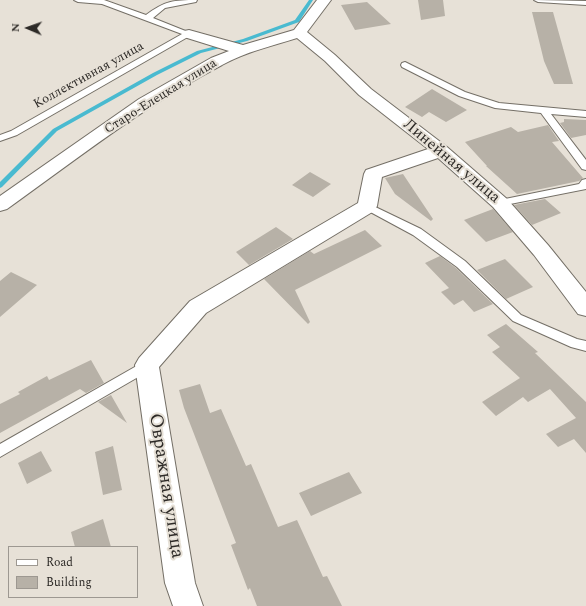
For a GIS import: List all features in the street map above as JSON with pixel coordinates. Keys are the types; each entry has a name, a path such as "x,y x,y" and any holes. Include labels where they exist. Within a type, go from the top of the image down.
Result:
{"street":[{"path":"299,33 324,0"},
{"name":"Старо-Елецкая улица","path":"0,205 145,104 217,61 243,50 299,33"},
{"name":"Линейная улица","path":"299,33 330,58 365,92 441,151 500,204 541,250 586,308"},
{"path":"189,34 243,50"},
{"path":"147,364 198,307 367,206 373,174 441,151"},
{"name":"Овражная улица","path":"147,364 180,583 188,606"}],"lane":[{"path":"78,0 103,2 189,34"},
{"path":"146,18 160,3 193,0"},
{"path":"538,0 586,4"},
{"name":"Коллективная улица","path":"0,138 14,133 189,34"},
{"path":"405,65 462,94 498,106 586,114"},
{"path":"544,111 586,167"},
{"path":"500,204 582,187 586,182"},
{"path":"367,206 417,232 461,264 517,318 575,344 586,346"},
{"path":"0,451 147,364"}],"building":[{"path":"418,0 443,0 445,16 421,20"},
{"path":"367,2 391,24 355,30 341,5"},
{"path":"532,12 553,12 573,84 554,84 544,61"},
{"path":"432,89 467,110 446,122 429,112 422,117 405,107"},
{"path":"564,119 586,120 586,135 571,138 560,123 564,122"},
{"path":"548,125 559,141 552,142 583,178 579,181 517,194 486,166 465,142 511,127 518,132"},
{"path":"310,172 331,184 313,197 292,185"},
{"path":"403,174 433,219 431,221 395,194 385,178"},
{"path":"545,199 561,213 532,225 514,205"},
{"path":"493,209 513,232 486,242 464,220"},
{"path":"276,227 293,239 249,265 236,252"},
{"path":"365,230 382,246 295,290 310,322 308,324 264,279 310,251 314,254"},
{"path":"440,256 456,268 493,304 474,312 463,300 454,305 441,292 449,288 425,263"},
{"path":"505,259 533,287 506,299 477,270"},
{"path":"11,272 37,285 0,317 0,281"},
{"path":"506,324 538,352 535,353 586,402 586,453 574,439 558,447 546,434 576,418 550,389 528,402 523,397 496,416 482,402 520,378 492,352 500,347 487,335"},
{"path":"91,360 104,383 86,393 80,389 0,433 0,404 20,394 18,392 47,376 49,380"},
{"path":"200,384 210,413 221,409 246,466 251,464 278,527 297,520 323,577 327,576 342,606 257,606 250,588 248,590 231,545 236,543 184,408 179,390"},
{"path":"111,395 127,423 98,402"},
{"path":"113,446 122,490 103,495 95,452"},
{"path":"41,451 52,471 27,484 18,463"},
{"path":"349,472 362,493 311,516 299,493"},
{"path":"103,519 111,546 75,546 71,532"}],"waterway":[{"path":"0,186 55,130 155,74 199,52 245,40 297,21 311,0"}]}
